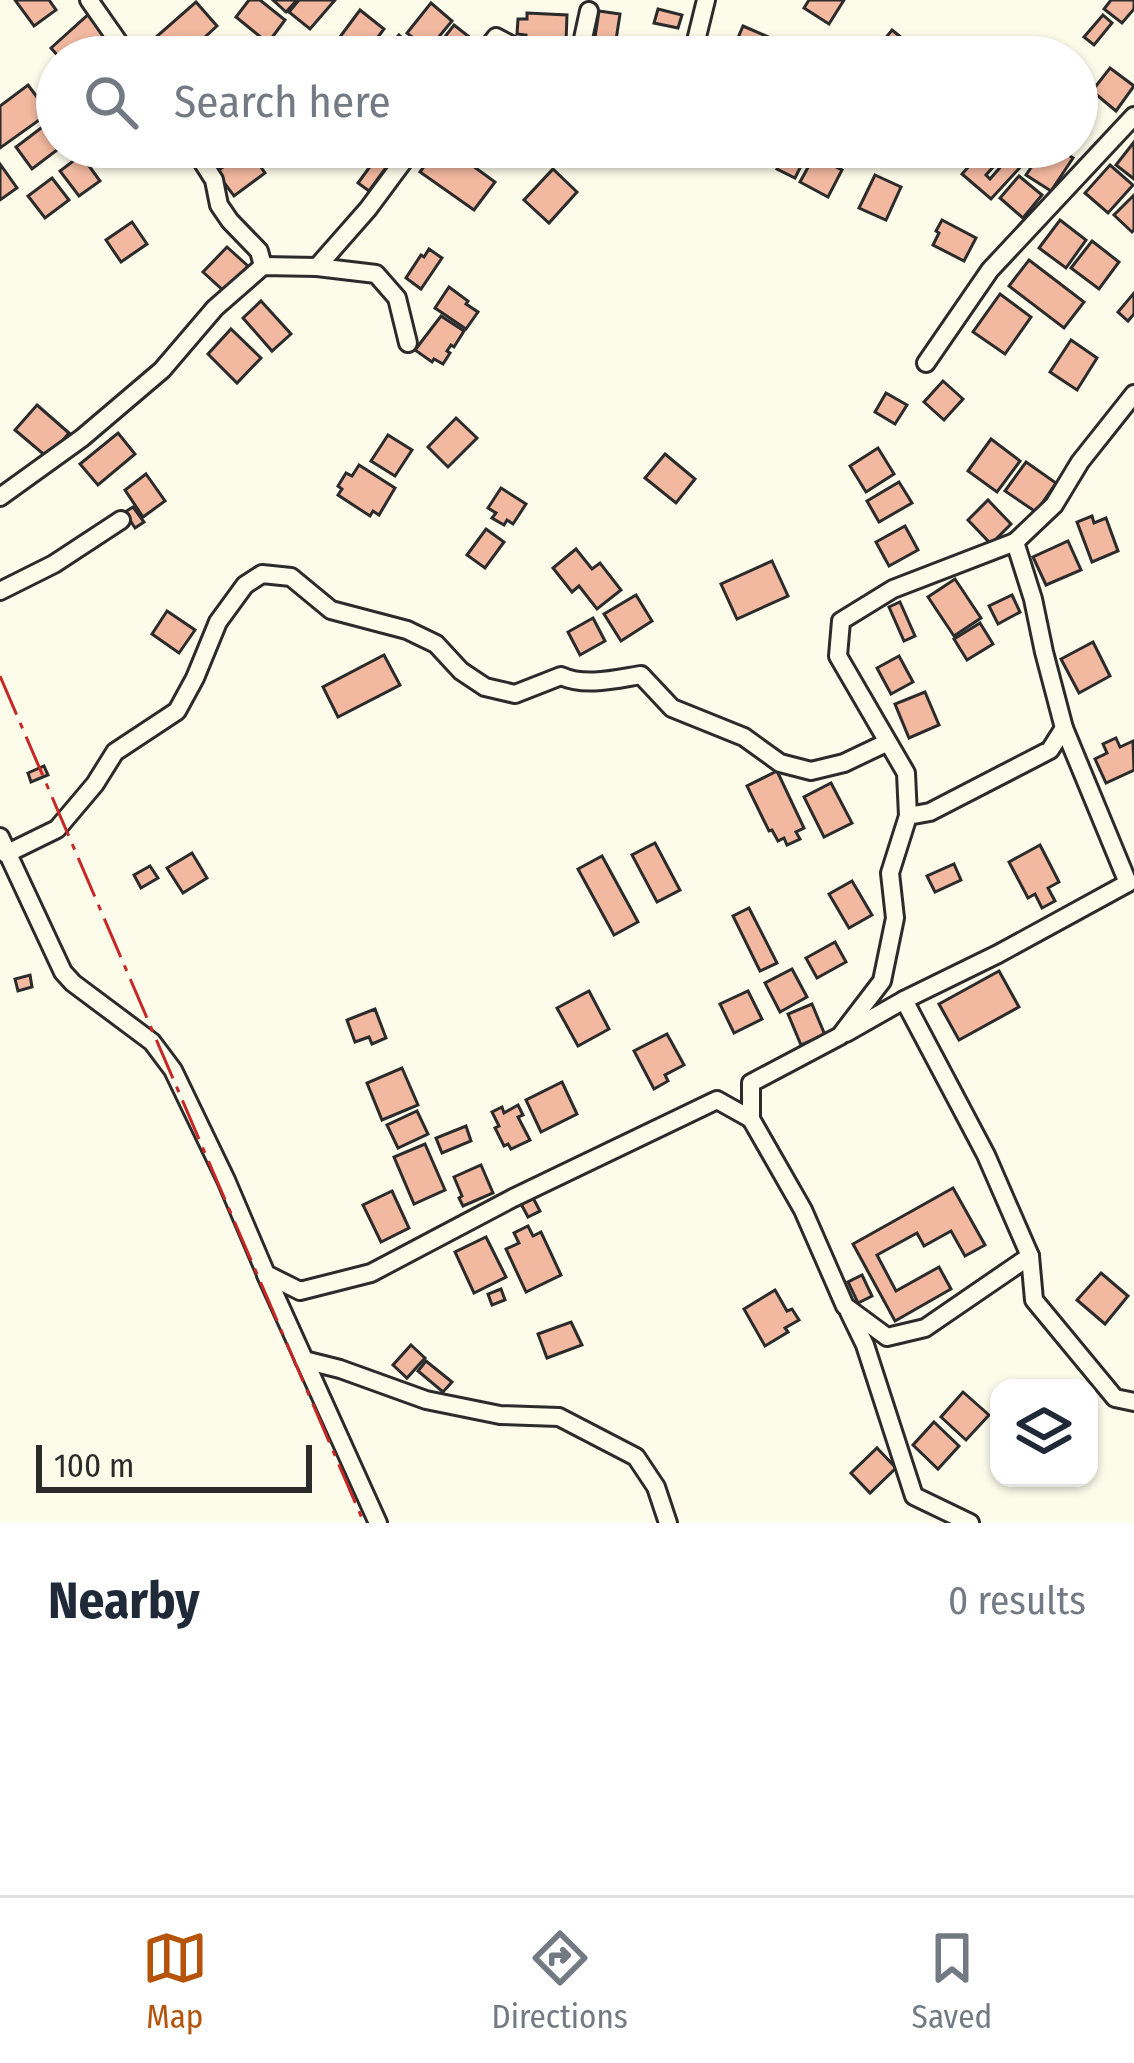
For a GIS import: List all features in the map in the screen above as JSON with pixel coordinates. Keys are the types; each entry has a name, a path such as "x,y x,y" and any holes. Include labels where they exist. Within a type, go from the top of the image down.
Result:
{"street":[{"path":"89,0 114,36"},
{"path":"697,36 706,0"},
{"path":"584,36 589,11"},
{"path":"1098,153 1134,116"},
{"path":"206,168 219,206 259,251 263,266"},
{"path":"317,267 398,168"},
{"path":"926,363 1003,255 1084,168"},
{"path":"0,497 82,438 161,370 215,308 263,266 376,274 398,298 408,343"},
{"path":"840,1036 882,982 895,917 890,873 908,816 906,773 838,656 842,621 893,590 1015,542 1054,505 1080,462 1134,394"},
{"path":"0,591 54,564 121,520"},
{"path":"970,1523 914,1496 865,1345 803,1210 751,1119 751,1083 1131,882 1064,728 1015,542"},
{"path":"378,1523 173,1070 152,1042 63,972 3,846 57,830 115,752 177,711 218,622 245,585 262,574 292,577 331,610 406,630 436,644 461,671 485,687 515,694 561,676 603,681 641,675 672,708 744,737 780,763 811,771 844,763 886,742"},
{"path":"908,816 930,812 1050,750 1064,728"},
{"path":"904,1000 986,1155 1030,1256 1034,1300 1115,1398 1134,1402"},
{"path":"266,1274 300,1291 371,1273 717,1100 751,1119"},
{"path":"845,1306 887,1337 925,1328 1030,1256"},
{"path":"304,1360 426,1400 500,1415 559,1417 637,1457 656,1487 668,1523"}],"building":[{"path":"15,0 49,0 56,10 34,26"},
{"path":"249,0 260,0 285,20 273,36 259,36 236,17"},
{"path":"273,0 297,0 286,12"},
{"path":"299,0 335,0 310,29 289,12"},
{"path":"809,0 844,0 829,24 804,8"},
{"path":"1111,0 1134,0 1134,9 1122,23 1104,9"},
{"path":"196,2 217,26 206,36 157,36"},
{"path":"431,3 452,21 440,36 407,33"},
{"path":"658,9 682,15 678,28 654,23"},
{"path":"360,10 384,29 379,36 341,36"},
{"path":"599,11 620,14 617,36 595,36"},
{"path":"90,13 110,36 64,36"},
{"path":"527,13 567,15 566,36 517,34 518,19 527,19"},
{"path":"1103,15 1112,23 1098,40 1098,36 1085,36"},
{"path":"454,25 468,36 445,36"},
{"path":"743,26 766,36 739,36"},
{"path":"1110,68 1134,86 1116,111 1098,96 1098,83"},
{"path":"28,85 36,96 36,122 0,148 0,106"},
{"path":"36,132 36,166 32,169 16,147"},
{"path":"1134,142 1134,179 1116,165"},
{"path":"0,164 17,188 0,200"},
{"path":"1110,165 1133,185 1108,213 1085,193"},
{"path":"90,168 100,181 79,196 60,171"},
{"path":"261,168 265,173 234,196 216,172"},
{"path":"369,168 386,168 369,191 358,183"},
{"path":"423,168 476,168 495,182 474,210 420,172"},
{"path":"778,168 800,168 795,178"},
{"path":"808,168 842,170 828,197 800,182"},
{"path":"967,168 992,168 986,175 990,179 1000,168 1019,168 991,199 962,174"},
{"path":"1031,168 1066,168 1051,191 1026,175"},
{"path":"553,169 577,192 549,223 524,200"},
{"path":"875,175 901,187 886,220 859,208"},
{"path":"1019,176 1042,195 1023,218 1000,198"},
{"path":"52,178 69,200 45,218 28,196"},
{"path":"1134,195 1134,230 1132,232 1114,215"},
{"path":"942,220 976,238 964,261 933,245"},
{"path":"1060,220 1086,240 1066,268 1039,248"},
{"path":"132,222 147,244 121,262 106,240"},
{"path":"1092,241 1119,262 1099,289 1071,268"},
{"path":"227,247 248,266 225,292 203,272"},
{"path":"429,249 442,258 421,289 406,278"},
{"path":"1029,260 1084,302 1064,328 1009,286"},
{"path":"449,287 478,312 466,329 435,308"},
{"path":"1134,293 1134,314 1128,321 1118,312"},
{"path":"1000,294 1031,317 1005,354 973,332"},
{"path":"261,301 291,334 272,351 243,318"},
{"path":"441,316 464,331 447,351 443,364 415,350"},
{"path":"231,329 261,358 237,383 208,354"},
{"path":"1071,340 1097,358 1077,390 1050,372"},
{"path":"943,381 963,399 944,420 924,402"},
{"path":"886,393 907,405 895,424 875,412"},
{"path":"37,405 69,433 48,458 15,430"},
{"path":"456,418 477,438 448,467 428,447"},
{"path":"118,433 135,454 98,485 80,464"},
{"path":"388,435 412,450 395,476 371,461"},
{"path":"991,439 1020,461 997,492 968,471"},
{"path":"878,448 894,474 866,492 850,466"},
{"path":"665,454 695,479 676,503 645,478"},
{"path":"1026,462 1056,483 1036,512 1005,491"},
{"path":"359,465 395,488 379,515 373,511 370,516 338,495 346,473 352,476"},
{"path":"146,474 165,501 143,517 125,490"},
{"path":"899,482 912,503 879,522 867,501"},
{"path":"501,488 526,504 513,524 492,518 496,513 488,508"},
{"path":"988,500 1011,524 991,544 968,520"},
{"path":"133,507 144,522 135,528 125,512"},
{"path":"1092,516 1094,523 1106,518 1118,551 1092,562 1077,522"},
{"path":"905,526 918,550 889,566 876,542"},
{"path":"486,529 504,542 485,568 467,555"},
{"path":"1068,541 1081,570 1046,585 1033,557"},
{"path":"576,549 592,569 600,563 621,590 597,609 579,586 572,592 553,568"},
{"path":"772,561 788,596 737,619 721,584"},
{"path":"955,579 981,618 954,636 928,597"},
{"path":"636,595 652,621 621,641 604,614"},
{"path":"1012,595 1020,612 998,624 989,606"},
{"path":"900,602 915,636 904,641 889,607"},
{"path":"167,611 195,630 179,653 152,634"},
{"path":"593,618 605,641 580,655 568,632"},
{"path":"980,623 993,644 967,660 954,639"},
{"path":"1093,642 1110,676 1079,693 1061,659"},
{"path":"384,655 400,685 338,717 323,687"},
{"path":"899,656 913,682 891,694 877,668"},
{"path":"925,692 939,725 909,738 895,704"},
{"path":"1116,738 1120,747 1133,741 1134,770 1106,783 1095,759 1107,753 1103,744"},
{"path":"44,766 48,775 31,782 28,773"},
{"path":"777,771 804,828 796,832 800,839 787,845 784,838 778,841 769,831 747,786"},
{"path":"831,783 852,823 824,837 804,797"},
{"path":"655,843 680,890 657,902 632,855"},
{"path":"1040,845 1059,882 1048,888 1055,901 1042,908 1035,894 1028,898 1009,862"},
{"path":"192,853 207,878 183,893 167,868"},
{"path":"602,856 638,922 614,935 578,869"},
{"path":"954,864 961,880 935,892 927,876"},
{"path":"150,866 158,878 141,888 134,875"},
{"path":"852,881 872,915 849,928 829,894"},
{"path":"749,908 777,963 760,971 733,916"},
{"path":"835,942 846,962 817,978 806,958"},
{"path":"792,969 807,997 780,1012 765,983"},
{"path":"999,971 1019,1007 959,1040 939,1004"},
{"path":"30,975 32,987 18,991 15,979"},
{"path":"589,991 609,1029 578,1046 557,1008"},
{"path":"748,991 762,1019 734,1033 720,1004"},
{"path":"812,1004 825,1035 801,1045 788,1014"},
{"path":"375,1009 386,1038 372,1044 369,1037 355,1042 347,1020"},
{"path":"667,1034 684,1065 665,1075 668,1081 654,1089 634,1051"},
{"path":"402,1068 418,1105 382,1120 367,1083"},
{"path":"562,1082 577,1114 541,1132 526,1100"},
{"path":"518,1105 523,1115 518,1117 530,1140 511,1149 504,1146 492,1112 502,1107 504,1113"},
{"path":"417,1111 428,1134 398,1148 387,1125"},
{"path":"466,1126 471,1141 442,1153 436,1138"},
{"path":"425,1144 445,1190 414,1204 394,1157"},
{"path":"481,1165 493,1193 463,1206 454,1177"},
{"path":"953,1188 985,1245 965,1256 951,1231 924,1246 917,1233 877,1255 896,1291 939,1267 951,1289 895,1321 853,1244"},
{"path":"392,1191 409,1228 381,1242 363,1205"},
{"path":"532,1196 540,1211 528,1217 520,1202"},
{"path":"528,1226 533,1236 541,1232 561,1275 526,1292 506,1249 519,1243 514,1233"},
{"path":"486,1237 506,1277 474,1293 455,1252"},
{"path":"1101,1273 1128,1296 1105,1324 1077,1300"},
{"path":"862,1275 872,1296 858,1303 848,1282"},
{"path":"501,1289 505,1300 492,1305 488,1294"},
{"path":"775,1290 787,1311 792,1309 799,1320 765,1346 744,1309"},
{"path":"571,1322 582,1345 547,1358 538,1334"},
{"path":"411,1345 425,1358 407,1378 393,1365"},
{"path":"426,1361 452,1382 443,1392 418,1371"},
{"path":"963,1392 989,1415 966,1440 941,1417"},
{"path":"934,1422 959,1446 938,1469 913,1445"},
{"path":"877,1448 896,1468 870,1493 851,1473"}],"power":[{"path":"0,676 364,1523"}]}
